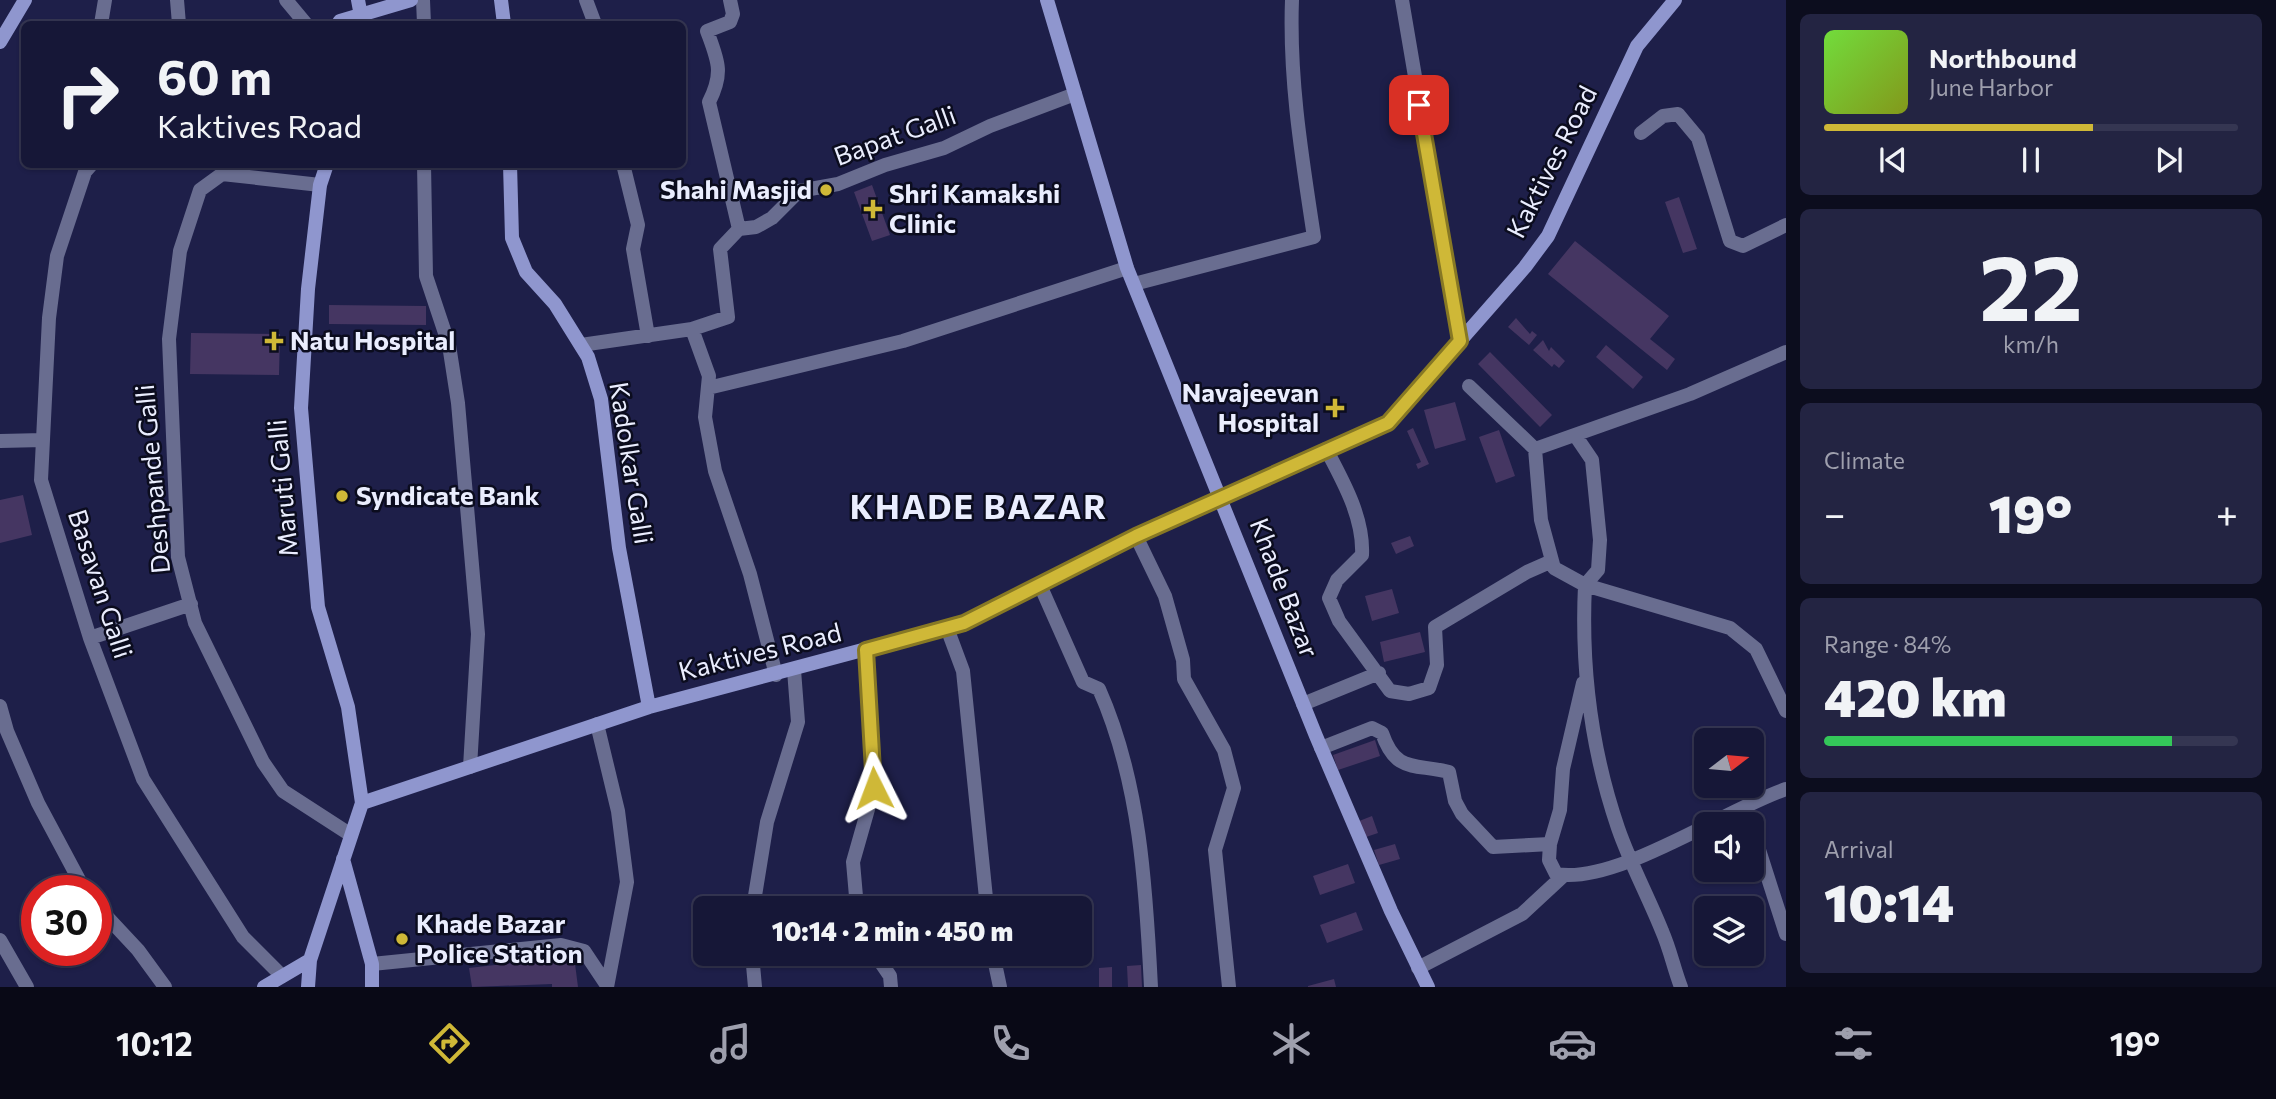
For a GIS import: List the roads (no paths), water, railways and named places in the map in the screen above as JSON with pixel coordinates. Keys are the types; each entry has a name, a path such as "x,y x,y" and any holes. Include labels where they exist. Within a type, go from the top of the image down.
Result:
{"main road":[{"path":"0,42 24,0"},
{"path":"358,0 361,16"},
{"path":"340,21 411,0"},
{"path":"501,0 504,21"},
{"name":"Khade Bazar","path":"1047,0 1127,268 1321,748 1428,987"},
{"name":"Kaktives Road","path":"362,803 649,707 964,623 1136,536 1388,423 1548,236 1637,46 1675,0"},
{"name":"Maruti Galli","path":"326,168 320,185 308,289 301,408 318,607 348,707 362,803"},
{"name":"Kadolkar Galli","path":"510,168 512,238 526,272 555,304 588,357 601,400 619,548 649,707"},
{"path":"308,987 310,960 362,803"},
{"path":"343,859 372,964 372,987"},
{"path":"264,987 310,960"}],"street":[{"path":"102,21 105,0"},
{"path":"177,0 179,21"},
{"path":"286,0 304,21"},
{"path":"423,0 424,21"},
{"path":"586,0 595,21"},
{"path":"581,345 692,329 728,317 720,249 739,229 709,102 716,87 720,64 707,31 730,22 733,14 730,0"},
{"path":"1134,284 1314,237 1296,116 1291,52 1292,0"},
{"path":"1402,0 1460,341"},
{"name":"Bapat Galli","path":"739,229 756,227 772,218 799,191 838,184 885,165 944,148 990,126 1075,94"},
{"path":"1641,134 1663,117 1678,114 1698,138 1730,241 1743,246 1786,225"},
{"name":"Basavan Galli","path":"88,168 57,256 48,318 41,480 63,561 143,779 243,937 282,976"},
{"path":"424,168 426,276 449,345 478,634 470,766"},
{"path":"624,168 638,226 633,249 648,336"},
{"name":"Deshpande Galli","path":"320,185 220,169 200,190 184,239 169,339 178,557 195,623 270,772 283,791 351,835"},
{"path":"708,388 903,341 1127,268"},
{"path":"692,329 709,376 705,417 715,471 750,574 776,675"},
{"path":"1535,449 1690,394 1786,352"},
{"path":"1469,386 1535,449 1541,520 1554,568 1585,585 1730,628 1756,649 1786,711"},
{"path":"1575,435 1592,460 1600,540 1598,570 1585,585 1582,642 1599,757 1631,862 1663,932 1681,987"},
{"path":"0,441 43,440"},
{"path":"1326,449 1351,500 1363,542 1362,555 1337,580 1329,598 1339,621 1390,691 1409,694 1429,688 1437,665 1435,626 1552,561"},
{"path":"1136,536 1165,596 1182,660 1184,679 1224,750 1234,788 1215,850 1229,987"},
{"path":"1040,585 1083,682 1099,689 1114,722 1139,840 1146,889 1151,987"},
{"path":"90,638 191,604"},
{"path":"947,628 963,671 986,896"},
{"path":"856,896 853,862 874,788 866,650"},
{"path":"755,896 767,822 798,722 793,670"},
{"path":"1303,704 1379,673"},
{"path":"1563,876 1551,870 1550,844 1560,810 1563,769 1585,676"},
{"path":"0,706 7,731 38,803 76,875"},
{"path":"597,724 618,811 627,882 607,986"},
{"path":"1321,748 1372,728 1382,733 1388,750 1394,757 1417,769 1449,772 1455,801 1462,814 1493,847 1550,844"},
{"path":"1418,968 1522,914 1563,876 1605,870 1631,862 1745,805 1786,789"},
{"path":"1745,805 1747,812"},
{"path":"1764,866 1786,934"},
{"path":"112,922 138,950 164,987"},
{"path":"0,940 27,987"},
{"path":"372,964 561,945 584,951 607,986"},
{"path":"753,966 755,987"},
{"path":"883,966 890,976 891,987"},
{"path":"996,966 1000,987"}],"place":[{"name":"Shahi Masjid","path":"826,190"},
{"name":"Shri Kamakshi Clinic","path":"873,209"},
{"name":"Natu Hospital","path":"274,341"},
{"name":"Navajeevan Hospital","path":"1335,408"},
{"name":"Syndicate Bank","path":"342,496"},
{"name":"Khade Bazar Police Station","path":"402,939"}],"district":[{"name":"KHADE BAZAR","path":"979,507"}]}
